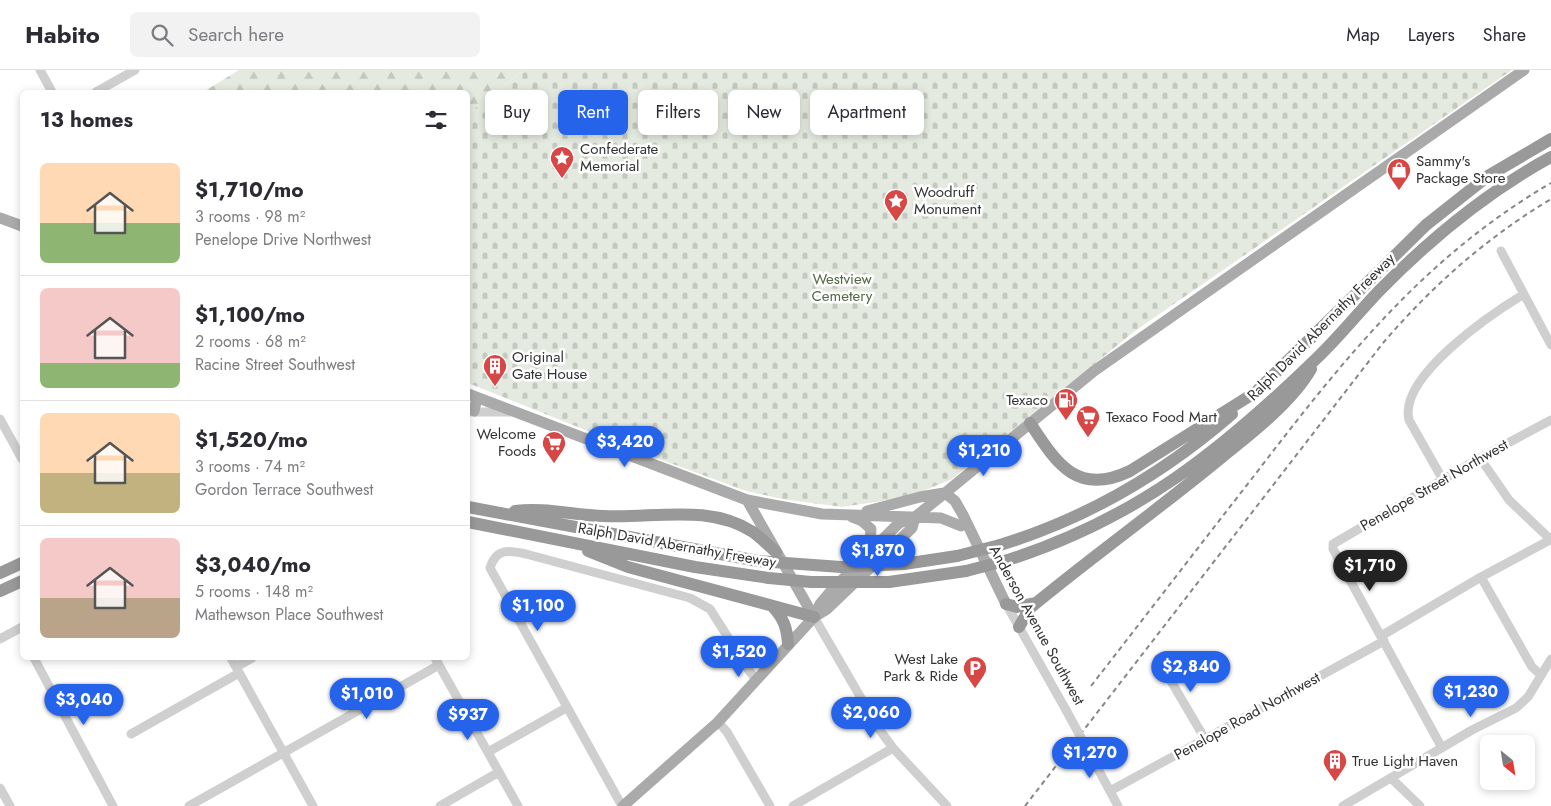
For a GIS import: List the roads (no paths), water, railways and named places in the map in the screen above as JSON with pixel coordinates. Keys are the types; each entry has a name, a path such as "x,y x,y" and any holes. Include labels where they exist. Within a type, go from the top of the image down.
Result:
{"highway":[{"path":"1030,423 1058,464 1083,477 1109,478 1136,467 1256,392 1426,225 1488,176 1551,140"},
{"name":"Ralph David Abernathy Freeway","path":"470,522 533,533 562,541 695,567 811,582 888,582 966,571 1008,560 1092,528 1159,491 1218,447 1318,357 1380,291 1446,229 1503,186 1551,157"},
{"path":"1019,627 1026,612 1035,603 1186,487 1257,428 1304,381 1318,357"},
{"name":"Ralph David Abernathy Freeway","path":"470,507 726,556 841,567 904,564 957,556 1000,545 1065,523 1136,487 1201,440 1256,392"},
{"path":"504,513 533,509 614,517 700,515 742,526 754,533 776,552"},
{"path":"562,541 628,567 814,618"},
{"path":"0,573 20,564"},
{"path":"0,590 20,582"},
{"path":"1006,604 1017,607 1035,603"},
{"path":"773,607 781,616 786,627 788,644"}],"main road":[{"path":"814,618 820,604 899,523 915,516 945,493 1134,341 1524,70"},
{"path":"0,218 20,225"},
{"path":"471,411 472,396 747,500 792,510 849,516 941,518 961,526"},
{"path":"849,516 920,497 945,493"},
{"name":"Anderson Avenue Southwest","path":"945,493 951,511 972,538"},
{"name":"Anderson Avenue Southwest","path":"945,493 955,501 1006,604"},
{"path":"747,500 814,618"},
{"path":"849,516 862,521 871,529 872,536 869,552"},
{"path":"622,806 718,722 756,678 814,618 827,609 912,528 915,516"},
{"path":"814,618 830,612 908,538 929,522 941,518"},
{"path":"798,589 812,596 832,591"}],"street":[{"path":"40,70 51,90"},
{"path":"100,90 135,70"},
{"path":"1501,251 1551,345"},
{"path":"1443,480 1408,420 1406,410 1408,402 1432,367 1460,338 1489,315 1524,294"},
{"path":"471,411 513,412"},
{"path":"0,419 20,455"},
{"name":"Penelope Street Northwest","path":"1382,638 1333,550 1335,542 1480,458 1551,420"},
{"path":"1480,458 1509,500 1551,540"},
{"name":"Penelope Road Northwest","path":"1110,791 1382,638 1481,577 1551,540"},
{"path":"622,806 490,568 496,556 501,552 514,551 690,598 710,609 756,678"},
{"path":"1481,577 1532,667 1541,675"},
{"name":"Anderson Avenue Southwest","path":"1006,604 1118,806"},
{"path":"814,618 892,748 947,806"},
{"path":"0,640 20,631"},
{"path":"1382,638 1442,748"},
{"path":"1158,659 1205,739"},
{"path":"1343,806 1442,748 1516,708 1528,696 1551,659"},
{"path":"35,660 113,806"},
{"path":"232,660 313,806"},
{"path":"130,734 238,670 250,660"},
{"path":"189,806 284,754 437,661 518,806"},
{"path":"488,752 566,708"},
{"path":"718,722 727,732 770,806"},
{"path":"793,806 892,748"},
{"path":"440,806 499,772"},
{"path":"1391,778 1420,806"},
{"path":"0,788 10,806"}],"railway":[{"path":"1091,686 1283,438 1351,355 1386,316 1423,279 1462,245 1505,213 1551,183"},
{"path":"1025,806 1383,343 1421,302 1461,264 1504,230 1551,199"}],"place":[{"name":"Confederate Memorial","path":"562,179"},
{"name":"Sammy's Package Store","path":"1399,191"},
{"name":"Woodruff Monument","path":"896,222"},
{"name":"Original Gate House","path":"495,387"},
{"name":"Texaco","path":"1066,421"},
{"name":"Texaco Food Mart","path":"1088,438"},
{"name":"Welcome Foods","path":"554,464"},
{"name":"West Lake Park & Ride","path":"975,689"},
{"name":"True Light Haven","path":"1335,782"}],"park label":[{"name":"Westview Cemetery","path":"842,288"}]}
